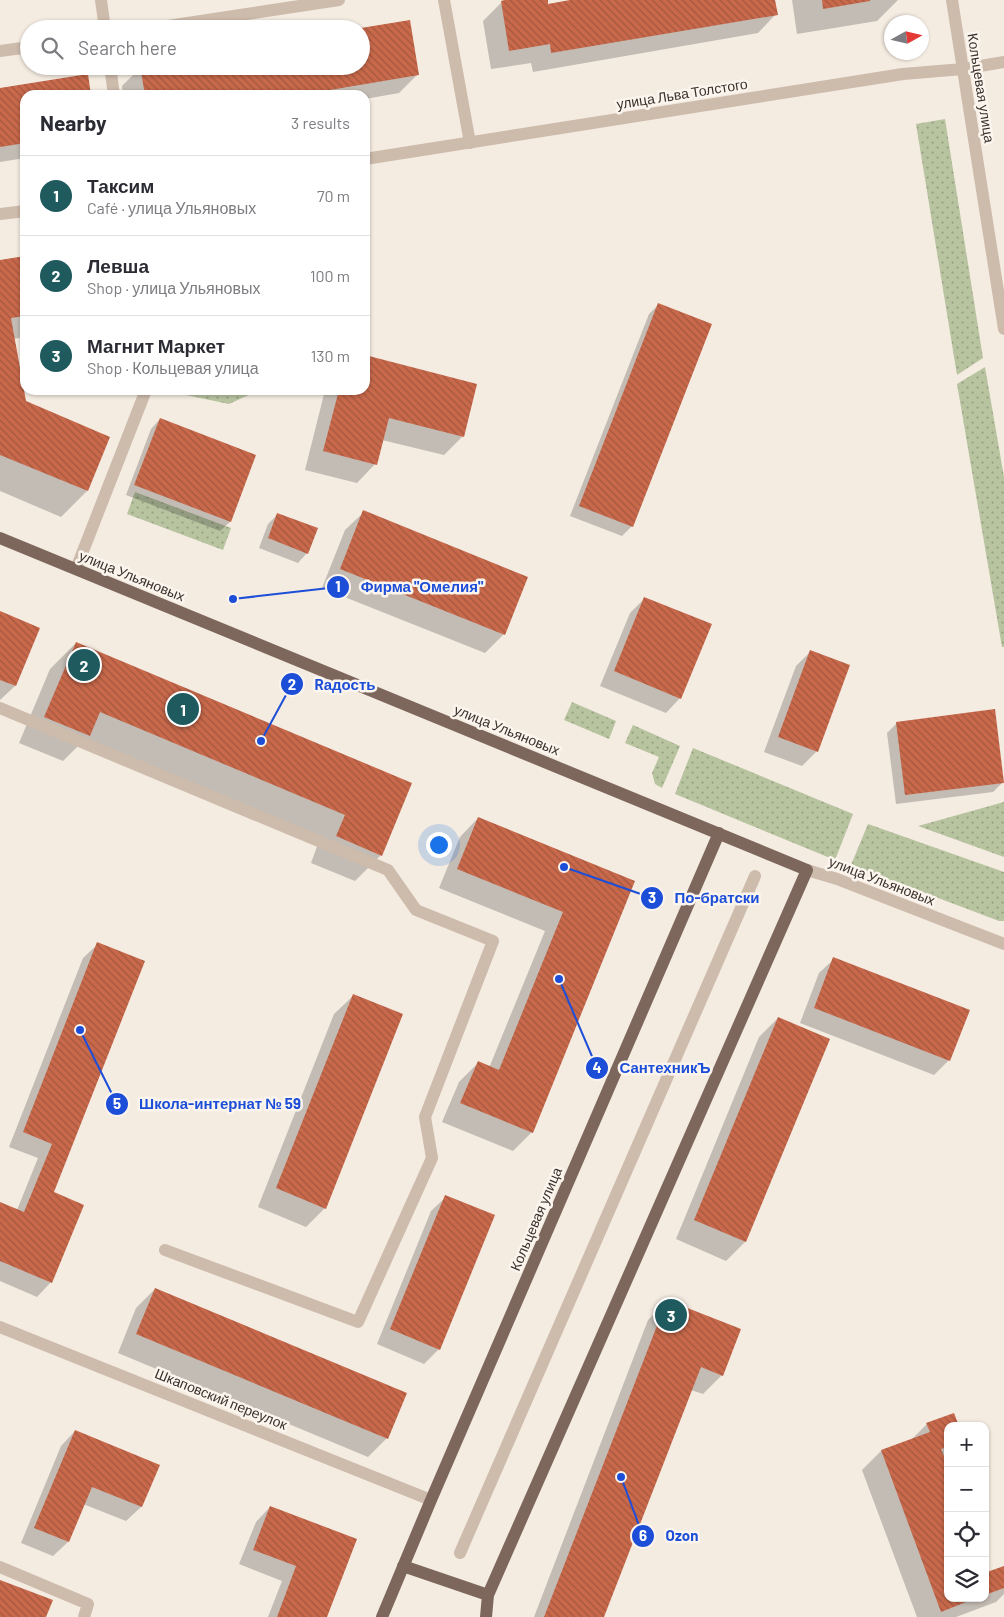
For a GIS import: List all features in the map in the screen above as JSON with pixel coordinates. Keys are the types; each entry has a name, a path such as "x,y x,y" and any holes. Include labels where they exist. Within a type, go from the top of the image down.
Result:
{"main road":[{"name":"улица Ульяновых","path":"0,538 807,870"},
{"name":"Кольцевая улица","path":"382,1617 719,834"},
{"path":"486,1617 488,1595 807,870"},
{"path":"403,1566 488,1595"}],"street":[{"path":"101,0 104,20"},
{"path":"207,20 339,0"},
{"path":"444,0 470,143"},
{"name":"Кольцевая улица","path":"952,0 1004,329"},
{"path":"0,51 20,48"},
{"name":"улица Льва Толстого","path":"370,158 903,74 963,69 1004,62"},
{"path":"111,75 113,90"},
{"path":"0,214 20,212"},
{"path":"76,569 144,395"},
{"path":"0,708 388,870 416,910 493,941 425,1117 432,1158 358,1322 165,1250"},
{"name":"улица Ульяновых","path":"807,870 1004,944"},
{"path":"460,1553 755,876"},
{"name":"Шкаповский переулок","path":"0,1327 431,1500"},
{"path":"0,1567 88,1604 84,1617"}],"green space":[{"path":"945,119 983,358 957,375 916,124"},
{"path":"985,367 1004,477 1004,647 1002,647 957,384"},
{"path":"186,395 249,395 229,404"},
{"path":"135,492 231,528 223,550 127,514"},
{"path":"572,702 616,721 609,739 564,720"},
{"path":"633,725 680,746 662,788 655,784 652,773 659,757 625,743"},
{"path":"693,748 853,814 835,860 675,794"},
{"path":"1004,802 1004,857 918,826"},
{"path":"868,824 1004,872 1004,921 999,921 851,865"}],"building":[{"path":"548,0 548,4 570,0 775,0 778,15 551,53 550,44 509,51 501,1"},
{"path":"822,0 870,0 870,1 823,9"},
{"path":"410,20 419,75 330,90 144,90 142,75 370,75 370,27"},
{"path":"88,75 90,90 20,90 20,144 0,147 0,88"},
{"path":"20,257 20,317 11,318 20,368 20,395 25,395 26,401 110,437 88,491 0,455 0,260"},
{"path":"658,303 712,324 633,527 579,506"},
{"path":"370,356 477,384 464,437 389,418 377,465 323,451 338,395 370,395"},
{"path":"160,418 256,455 231,522 134,485"},
{"path":"363,510 528,577 505,635 340,569"},
{"path":"277,513 318,528 308,554 268,538"},
{"path":"644,597 712,624 681,699 614,671"},
{"path":"0,611 40,628 16,686 0,680"},
{"path":"76,642 412,783 382,856 336,836 345,815 100,712 90,736 44,717"},
{"path":"810,650 850,665 818,752 778,737"},
{"path":"995,709 1004,783 905,795 896,722"},
{"path":"478,817 635,881 533,1133 460,1103 478,1061 499,1070 563,912 457,869"},
{"path":"97,942 145,961 54,1192 84,1205 52,1283 0,1261 0,1202 24,1212 52,1144 23,1132"},
{"path":"833,957 970,1010 950,1061 814,1008"},
{"path":"353,994 403,1014 326,1209 276,1188"},
{"path":"778,1017 830,1039 746,1242 694,1220"},
{"path":"445,1195 495,1215 440,1350 390,1329"},
{"path":"155,1288 407,1393 388,1439 136,1334"},
{"path":"667,1300 741,1329 723,1376 701,1367 604,1617 544,1617"},
{"path":"954,1413 957,1422 944,1422 944,1448 941,1449 944,1456 944,1602 966,1602 941,1612 881,1450 930,1432 926,1423"},
{"path":"75,1430 160,1465 142,1507 92,1487 69,1542 34,1528"},
{"path":"270,1506 357,1539 327,1617 277,1617 296,1566 253,1550"},
{"path":"1004,1566 1004,1588 989,1594 989,1571"},
{"path":"0,1580 53,1600 46,1617 0,1617"}],"place":[{"name":"Фирма \"Омелия\"","path":"233,599"},
{"name":"Левша","path":"84,665"},
{"name":"Таксим","path":"183,709"},
{"name":"Rадость","path":"261,741"},
{"name":"По-братски","path":"564,867"},
{"name":"СантехникЪ","path":"559,979"},
{"name":"Школа-интернат № 59","path":"80,1030"},
{"name":"Магнит Маркет","path":"671,1315"},
{"name":"Ozon","path":"621,1477"}]}
